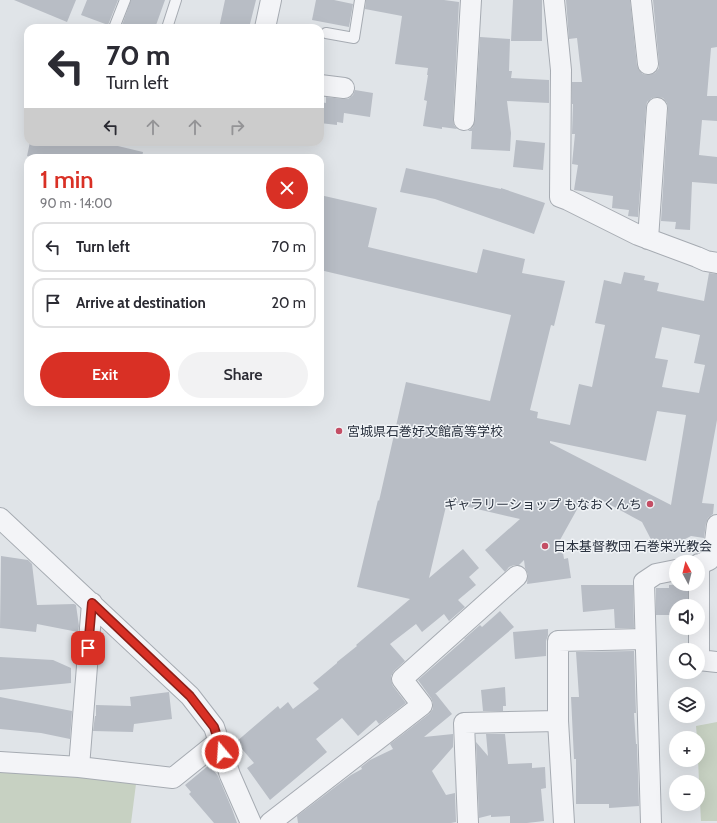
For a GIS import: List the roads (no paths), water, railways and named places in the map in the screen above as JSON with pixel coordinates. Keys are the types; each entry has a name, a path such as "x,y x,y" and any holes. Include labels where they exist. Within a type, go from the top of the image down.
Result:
{"street":[{"path":"266,24 271,0"},
{"path":"464,120 471,0"},
{"path":"554,0 561,70 560,197 638,235 706,261 717,263"},
{"path":"641,0 648,64"},
{"path":"324,86 344,88"},
{"path":"648,239 657,108"},
{"path":"0,518 190,696 214,727 230,774 251,823"},
{"path":"705,562 709,560 714,550 717,525"},
{"path":"651,823 644,582 656,574 669,571"},
{"path":"270,823 422,705 402,679 517,576"},
{"path":"698,591 699,660 717,662"},
{"path":"79,767 92,603"},
{"path":"564,823 558,721 558,641 645,639"},
{"path":"468,823 464,723 558,721"},
{"path":"0,762 79,767 173,778 219,741"}],"lane":[{"path":"116,24 125,0"},
{"path":"168,24 176,0"},
{"path":"326,33 354,38 360,0"}],"place":[{"name":"宮城県石巻好文館高等学校","path":"339,431"},
{"name":"ギャラリーショップ もなおくんち","path":"650,504"},
{"name":"日本基督教団 石巻栄光教会","path":"545,546"}]}
